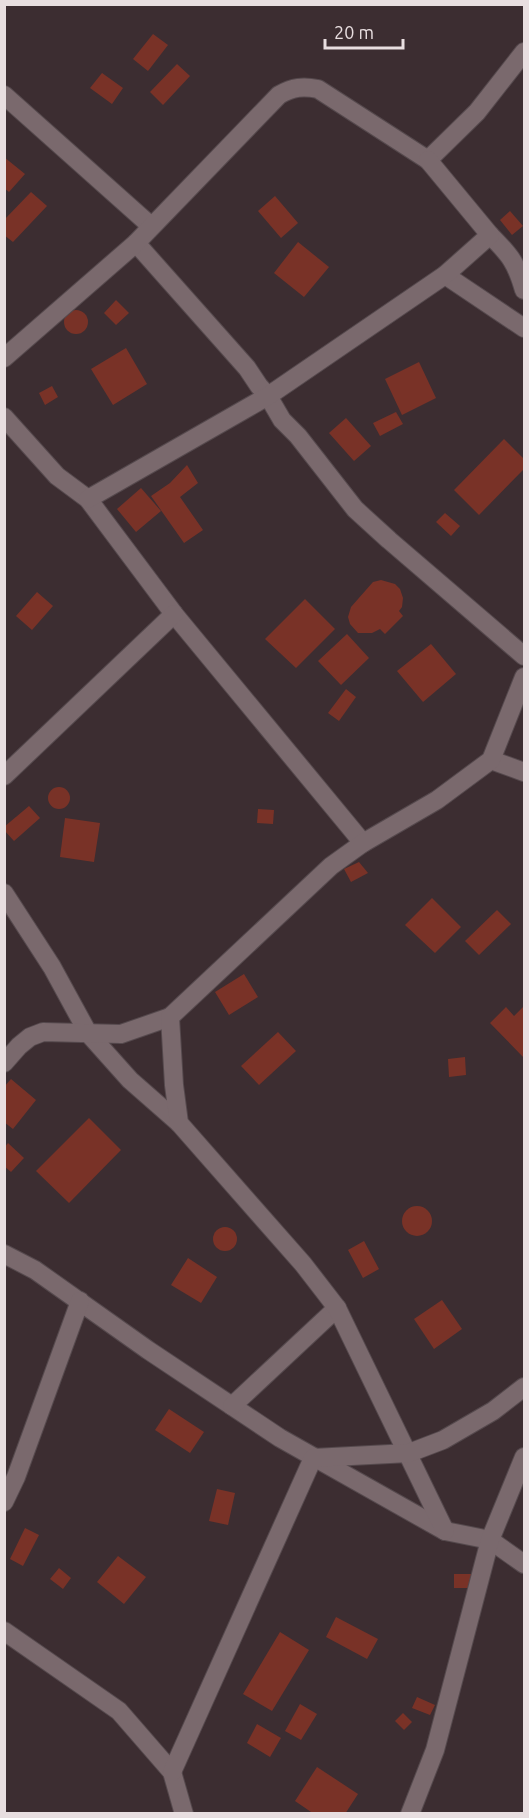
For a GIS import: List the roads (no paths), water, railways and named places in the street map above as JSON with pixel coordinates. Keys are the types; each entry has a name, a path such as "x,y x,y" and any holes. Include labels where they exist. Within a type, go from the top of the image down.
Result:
{"street":[{"path":"428,160 477,112 525,52"},
{"path":"4,358 136,243 279,94 291,88 318,89 428,160 490,235 510,255 517,266 525,290"},
{"path":"8,105 151,226"},
{"path":"88,499 268,396 445,275 490,235"},
{"path":"136,243 247,368 282,420 298,436 355,509 525,656"},
{"path":"445,275 525,328"},
{"path":"4,417 57,476 88,499 174,614 363,843"},
{"path":"4,776 174,614"},
{"path":"4,1063 30,1037 43,1032 127,1032 170,1017 331,866 363,843 437,800 491,760 525,678"},
{"path":"491,760 525,772"},
{"path":"4,892 52,967 88,1033 130,1080 179,1123 303,1264 338,1308 445,1531"},
{"path":"170,1017 174,1086 179,1123"},
{"path":"4,1254 35,1270 148,1350 313,1458 445,1531 490,1540 525,1564"},
{"path":"4,1502 10,1476 80,1301"},
{"path":"232,1406 338,1308"},
{"path":"313,1458 409,1453 443,1440 493,1412 525,1388"},
{"path":"410,1814 435,1750 490,1540 525,1457"},
{"path":"172,1772 313,1458"},
{"path":"4,1631 119,1711 172,1772 184,1814"}]}
